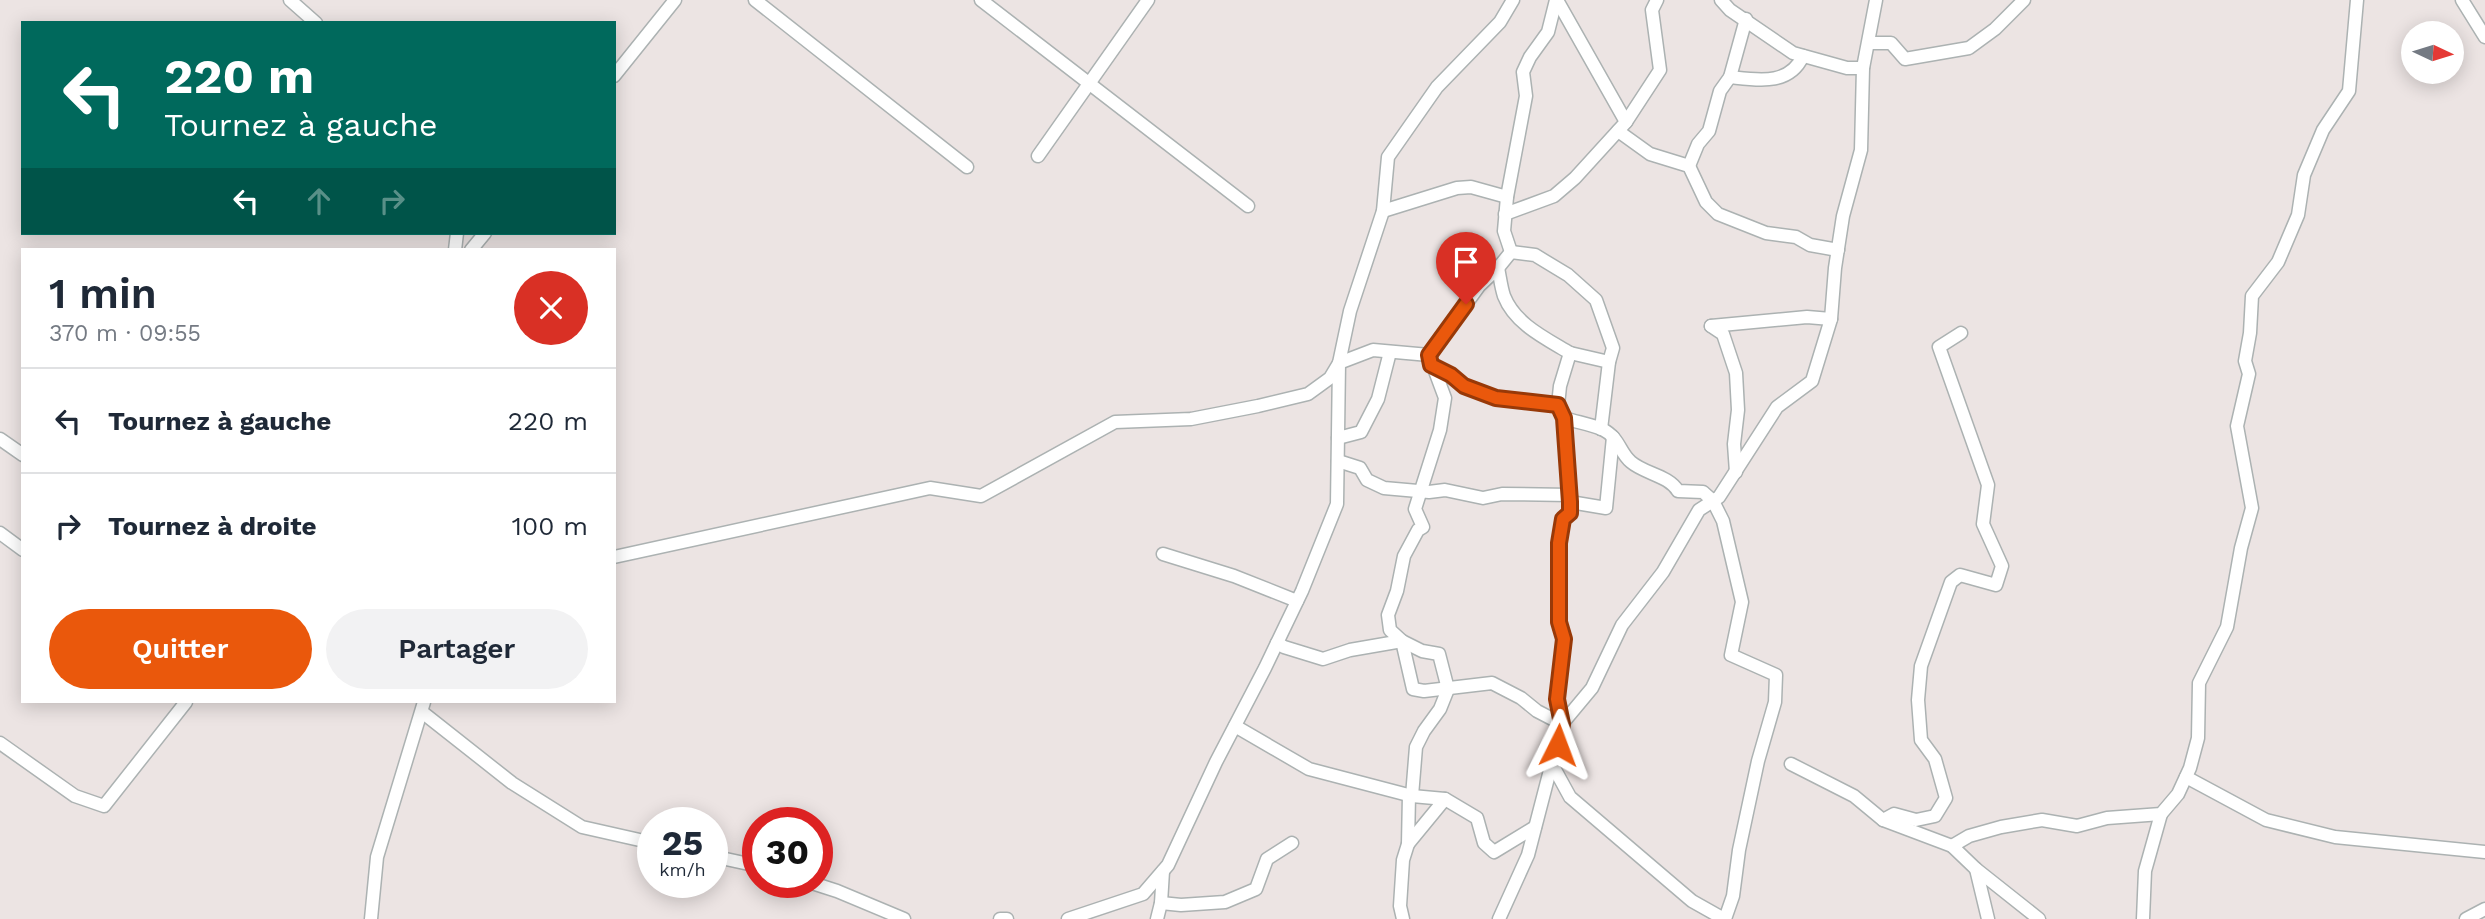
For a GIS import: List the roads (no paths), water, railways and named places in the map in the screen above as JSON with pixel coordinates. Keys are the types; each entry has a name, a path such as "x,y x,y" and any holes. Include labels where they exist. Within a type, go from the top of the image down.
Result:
{"street":[{"path":"290,0 314,21"},
{"path":"616,74 676,0"},
{"path":"755,0 967,167"},
{"path":"981,0 1248,206"},
{"path":"1038,156 1148,0"},
{"path":"1068,919 1143,894 1163,870 1277,643 1337,504 1339,363 1350,311 1383,211 1388,157 1437,87 1500,22 1513,0"},
{"path":"1557,0 1622,126 1650,154 1689,166"},
{"path":"1511,252 1504,231 1505,215 1526,96 1523,72 1548,32 1557,0"},
{"path":"1505,215 1555,196 1622,126 1660,70 1652,10 1657,0"},
{"path":"1721,0 1783,48 1847,68 1863,68"},
{"path":"1562,724 1592,688 1622,625 1663,572 1699,510 1720,497 1777,407 1812,381 1831,319 1843,216 1861,150 1863,68 1876,0"},
{"path":"1869,43 1891,43 1905,59 1969,48 1995,29 2024,0"},
{"path":"2143,919 2145,871 2161,814 2178,794 2198,738 2199,683 2227,627 2241,548 2252,508 2237,426 2249,374 2245,361 2252,296 2278,262 2298,215 2304,175 2323,130 2349,91 2357,0"},
{"path":"2462,0 2485,37"},
{"path":"1746,19 1730,77 1720,91 1709,131 1698,144 1689,166 1706,202 1718,214 1766,233 1796,237 1810,245 1838,250"},
{"path":"1730,77 1756,80 1784,77 1798,67 1803,56"},
{"path":"1383,211 1458,188 1471,187 1507,197"},
{"path":"1430,360 1479,286 1511,252"},
{"path":"1511,252 1535,255 1568,275 1596,300 1613,348 1601,429"},
{"path":"1498,268 1503,295 1513,311 1531,329 1570,353 1609,362"},
{"path":"1736,472 1736,373 1723,334 1711,326 1808,317 1831,319"},
{"path":"1884,820 1894,814 1916,820 1936,816 1945,798 1935,760 1921,740 1918,700 1921,666 1951,582 1960,575 1996,585 2002,566 1983,524 1988,485 1939,347 1961,333"},
{"path":"616,557 930,488 981,496 1115,422 1191,419 1258,407 1308,394 1330,379 1339,363 1373,350 1430,360 1464,386 1496,398 1558,405"},
{"path":"1339,438 1361,432 1378,399 1390,352"},
{"path":"1499,919 1528,855 1562,724 1557,699 1564,639 1559,622 1559,556 1563,519 1570,513 1570,499 1564,418 1558,405 1560,386 1570,353"},
{"path":"1403,919 1400,906 1403,860 1408,844 1416,747 1440,709 1448,689 1438,654 1422,651 1402,641 1390,630 1388,615 1397,591 1404,556 1418,530 1423,527 1415,509 1440,430 1445,398 1430,360"},
{"path":"1553,766 1570,797 1689,899 1724,919 1733,896 1738,849 1775,702 1776,675 1731,655 1742,602 1723,521 1713,501 1703,492 1678,491 1670,481 1645,472 1629,461 1617,440 1601,429 1564,418"},
{"path":"1338,461 1360,468 1367,480 1384,488 1445,490 1483,498 1502,494 1570,499 1606,508 1613,437"},
{"path":"0,439 21,454"},
{"path":"0,534 21,549"},
{"path":"1163,554 1234,576 1297,601"},
{"path":"1277,643 1323,659 1350,650 1402,641"},
{"path":"1402,641 1413,690 1492,684 1521,698 1537,711 1562,724"},
{"path":"0,743 75,796 104,806 185,703"},
{"path":"372,919 377,857 423,707 512,783 582,827 637,839"},
{"path":"1235,726 1310,769 1410,795 1445,799 1477,818 1484,843 1494,852 1535,827"},
{"path":"1791,764 1854,796 1884,820 1952,846 1976,869 2039,919"},
{"path":"2186,777 2266,820 2335,837 2485,852"},
{"path":"1408,844 1445,799"},
{"path":"1952,846 1969,836 2042,820 2077,826 2107,818 2161,814"},
{"path":"1161,903 1181,905 1225,902 1256,889 1267,859 1292,843"},
{"path":"1976,869 1988,919"},
{"path":"1157,919 1163,870"},
{"path":"833,890 904,919"},
{"path":"2466,919 2485,909"},
{"path":"1000,919 1007,919"}]}
